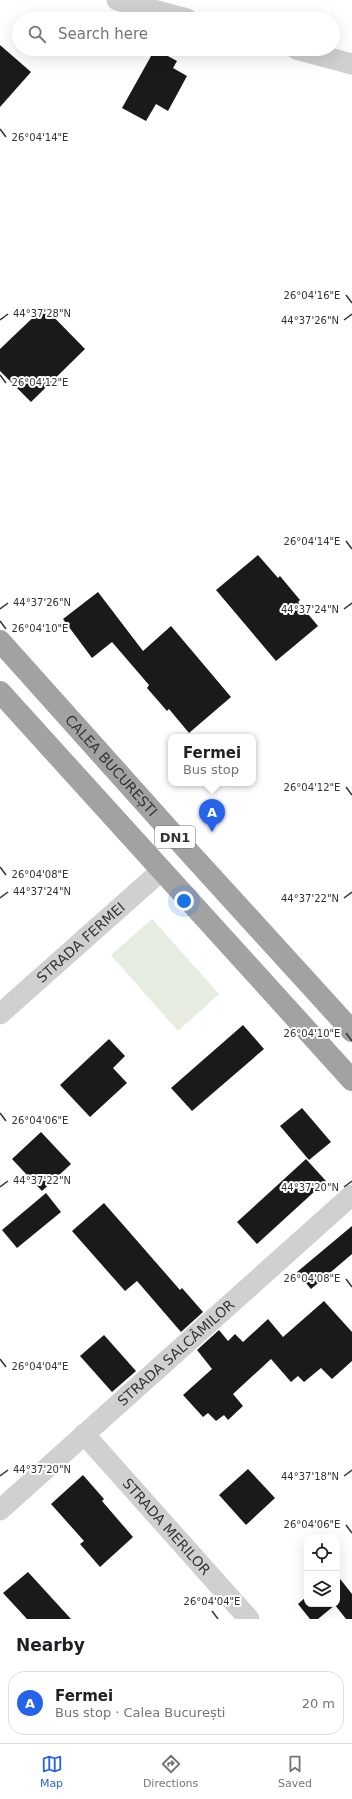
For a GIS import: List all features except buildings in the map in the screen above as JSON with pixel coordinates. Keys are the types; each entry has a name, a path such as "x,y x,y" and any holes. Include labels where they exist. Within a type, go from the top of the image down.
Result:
{"highway":[{"name":"CALEA BUCUREȘTI","path":"0,641 188,851 352,1030"},
{"name":"DN1","path":"0,692 352,1080"}],"street":[{"path":"117,0 161,12"},
{"path":"322,56 352,64"},
{"name":"STRADA FERMEI","path":"0,1014 161,871"},
{"name":"STRADA SALCÂMILOR","path":"0,1510 352,1195"},
{"name":"STRADA MERILOR","path":"84,1434 249,1619"}],"shaded area":[{"path":"152,919 219,994 178,1031 111,955"}],"place":[{"name":"Fermei","path":"212,832"}]}
